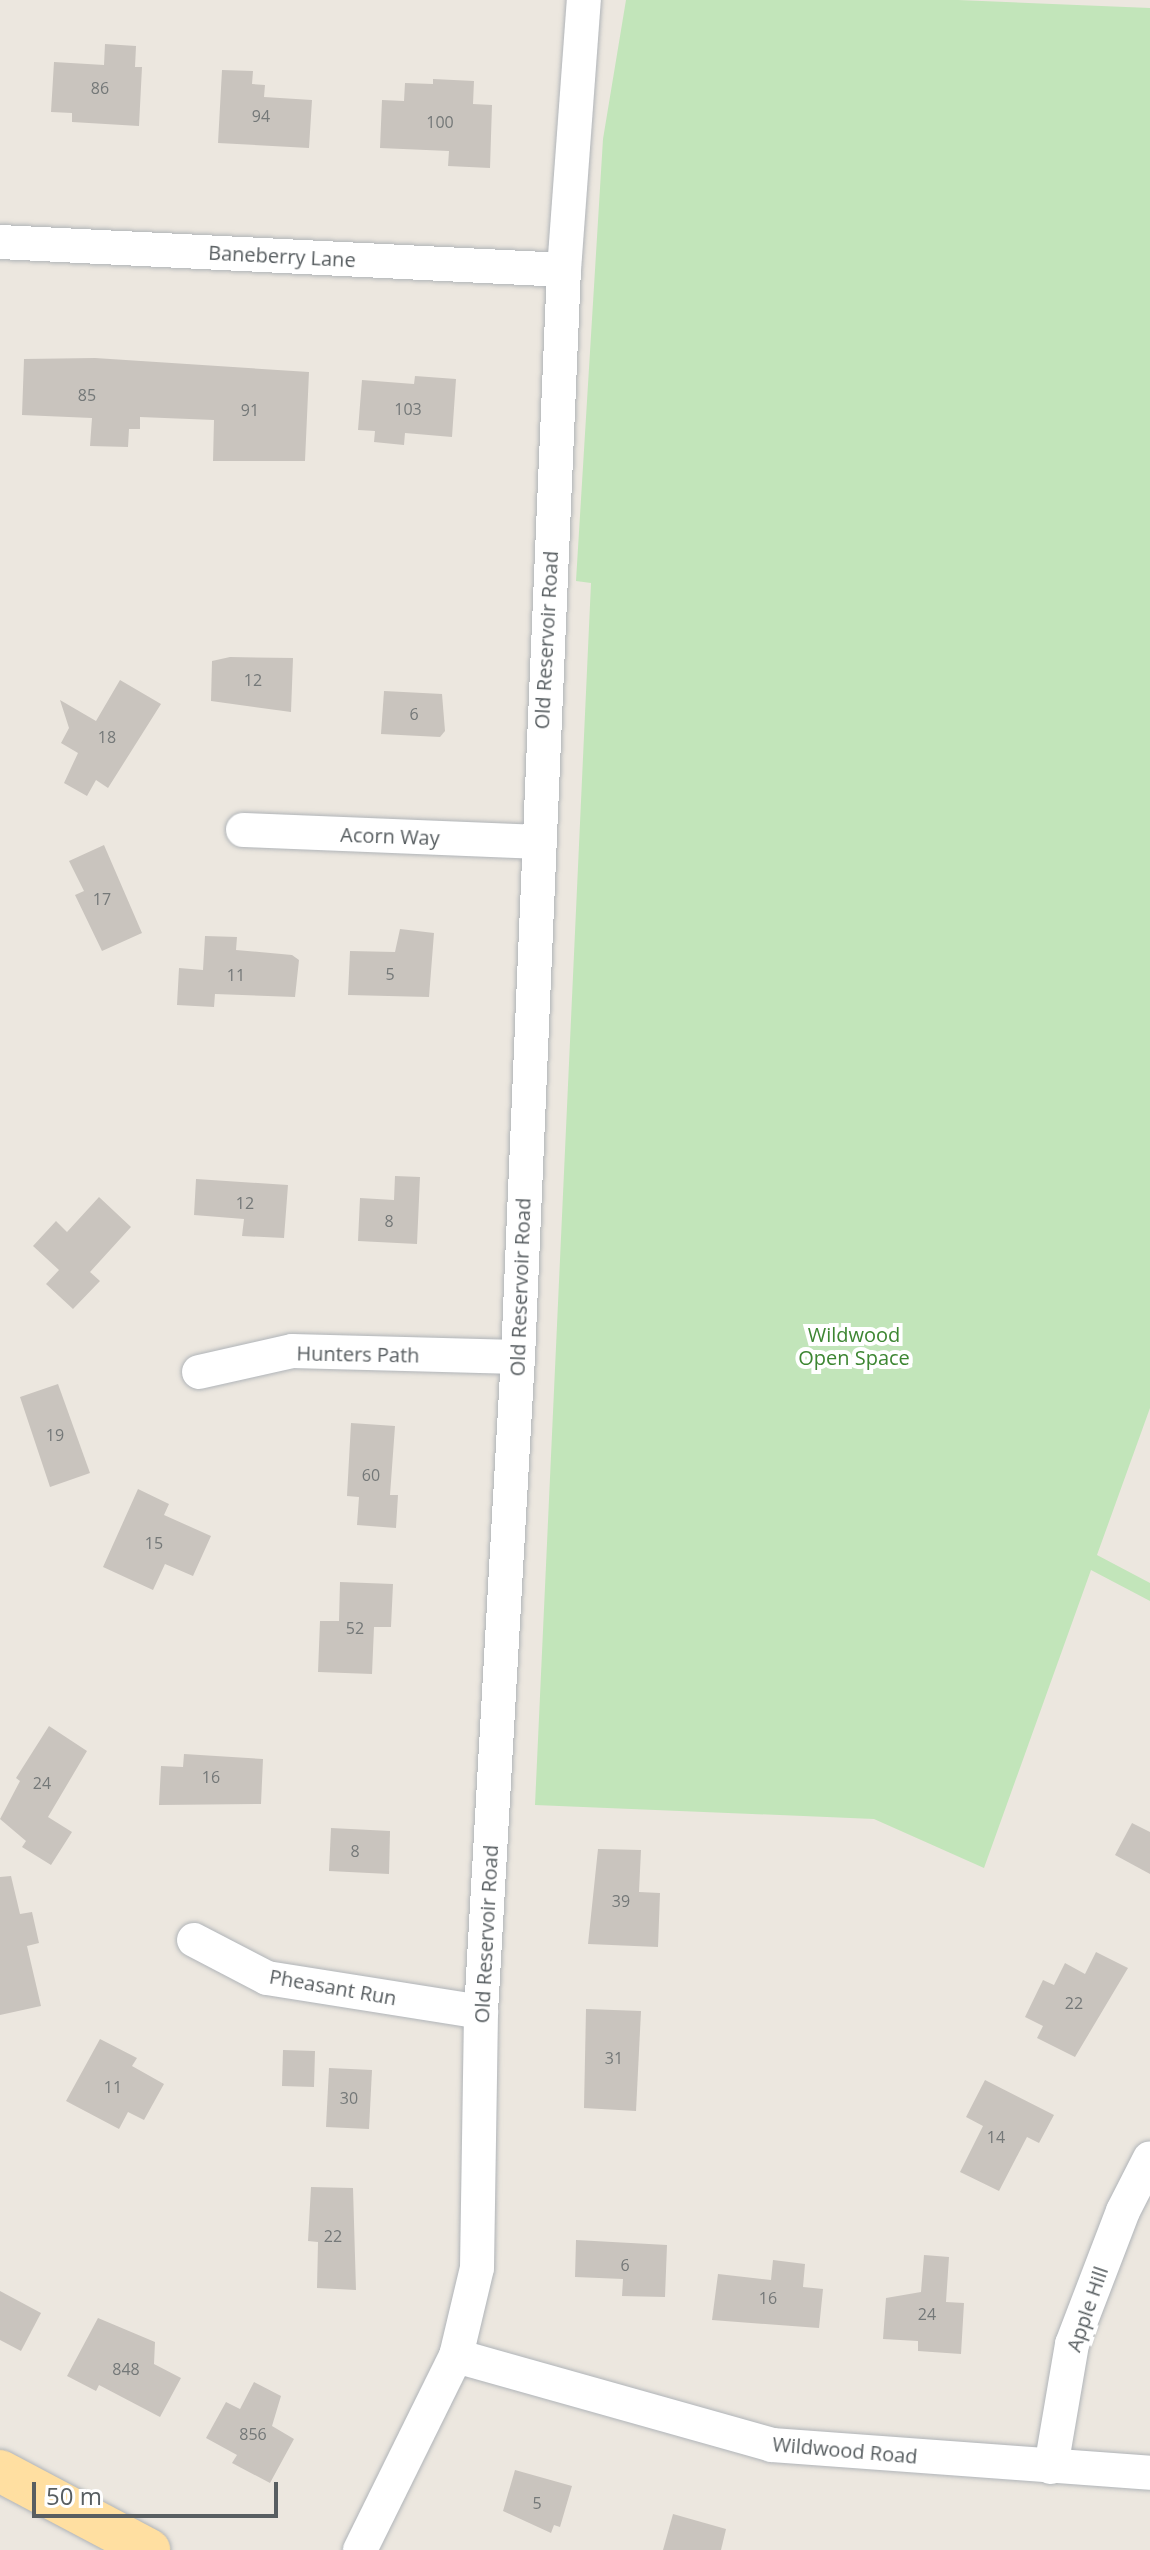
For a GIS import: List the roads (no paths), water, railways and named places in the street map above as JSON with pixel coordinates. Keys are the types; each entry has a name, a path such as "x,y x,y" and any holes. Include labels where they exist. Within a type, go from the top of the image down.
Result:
{"main road":[{"path":"0,2471 149,2550"}],"street":[{"name":"Old Reservoir Road","path":"360,2550 456,2356 477,2268 481,2012 518,1357 536,842 564,270 584,0"},
{"name":"Baneberry Lane","path":"0,242 564,270"},
{"name":"Acorn Way","path":"243,830 536,842"},
{"name":"Hunters Path","path":"199,1372 292,1351 518,1357"},
{"name":"Pheasant Run","path":"194,1940 267,1978 481,2012"},
{"name":"Apple Hill","path":"1051,2467 1072,2344 1123,2211 1150,2158"},
{"name":"Wildwood Road","path":"456,2356 772,2445 1150,2473"}],"park label":[{"name":"Wildwood Open Space","path":"854,1346"}]}
